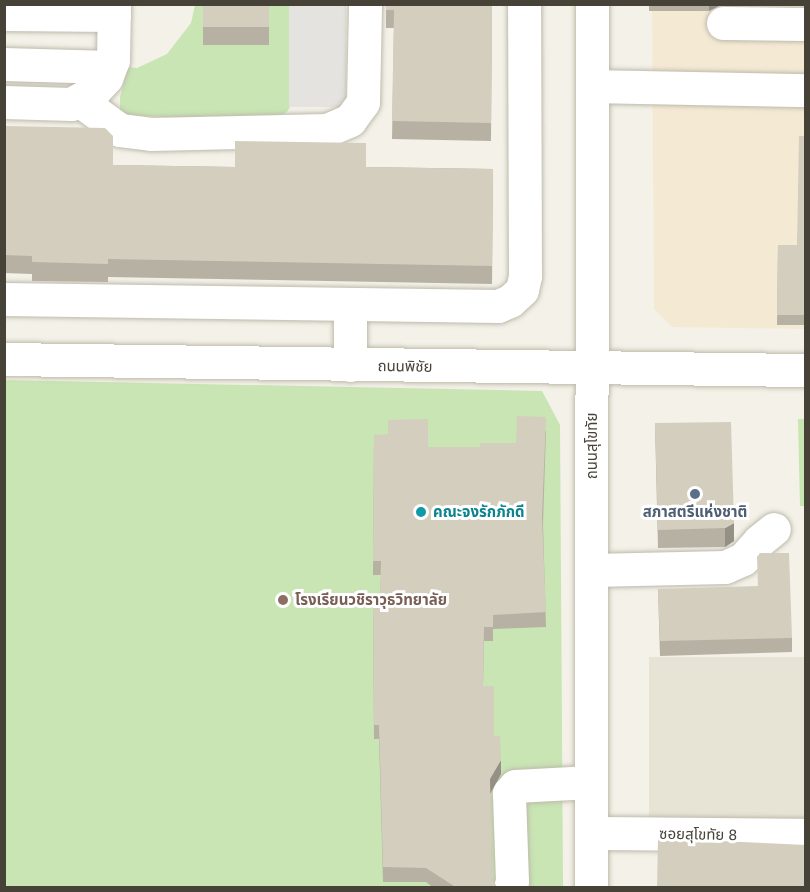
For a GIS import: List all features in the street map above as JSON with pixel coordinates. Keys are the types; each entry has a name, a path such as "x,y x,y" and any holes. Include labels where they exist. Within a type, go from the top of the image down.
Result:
{"street":[{"path":"79,100 120,130 151,134 327,130 350,120 363,102 365,4"},
{"path":"4,299 498,306 510,301 522,290 525,276 524,4"},
{"name":"ถนนสุโขทัย","path":"591,888 592,4"},
{"path":"4,14 114,10 110,67 106,78 94,92 71,104 4,102"},
{"path":"723,23 806,24"},
{"path":"4,64 110,67"},
{"path":"592,87 806,90"},
{"path":"350,304 350,365"},
{"name":"ถนนพิชัย","path":"4,359 592,369 806,370"},
{"path":"592,570 724,567 743,559 759,541 774,529"},
{"path":"510,888 512,881 509,793 515,786 591,782"},
{"name":"ซอยสุโขทัย 8","path":"591,833 806,835"}],"shaded area":[{"path":"289,5 346,5 346,107 289,107"},
{"path":"652,5 805,5 805,329 672,327 654,309"},
{"path":"649,657 805,657 805,846 649,846"}],"green space":[{"path":"195,5 289,5 290,107 287,112 275,119 254,121 120,115 120,97 128,67 137,68 167,54 191,23"},
{"name":"โรงเรียนวชิราวุธวิทยาลัย","path":"5,380 542,391 560,425 563,887 5,888"},
{"path":"798,419 805,419 805,506 800,506"}],"building":[{"path":"203,4 269,4 269,27 203,27"},
{"path":"386,4 492,4 491,123 392,121 394,10 386,10"},
{"path":"4,126 105,128 113,136 113,165 235,167 235,141 366,143 366,167 493,169 492,266 108,259 108,264 32,262 32,256 4,255"},
{"path":"799,136 806,136 806,315 777,315 778,245 797,245"},
{"path":"517,416 546,417 542,517 546,612 493,615 493,627 484,627 483,686 494,686 494,736 500,736 501,760 490,779 492,878 498,888 457,888 426,868 383,867 379,725 374,725 373,598 380,598 381,561 373,561 374,435 388,434 388,420 428,419 428,447 480,447 480,443 516,443"},
{"name":"สภาสตรีแห่งชาติ","path":"731,422 734,523 725,528 658,530 655,423"},
{"path":"760,553 789,553 792,638 660,641 658,589 758,586 757,557"},
{"path":"658,838 806,845 806,888 657,888"}],"place":[{"name":"สภาสตรีแห่งชาติ","path":"695,494"},
{"name":"คณะจงรักภักดี","path":"421,512"},
{"name":"โรงเรียนวชิราวุธวิทยาลัย","path":"283,600"}]}
